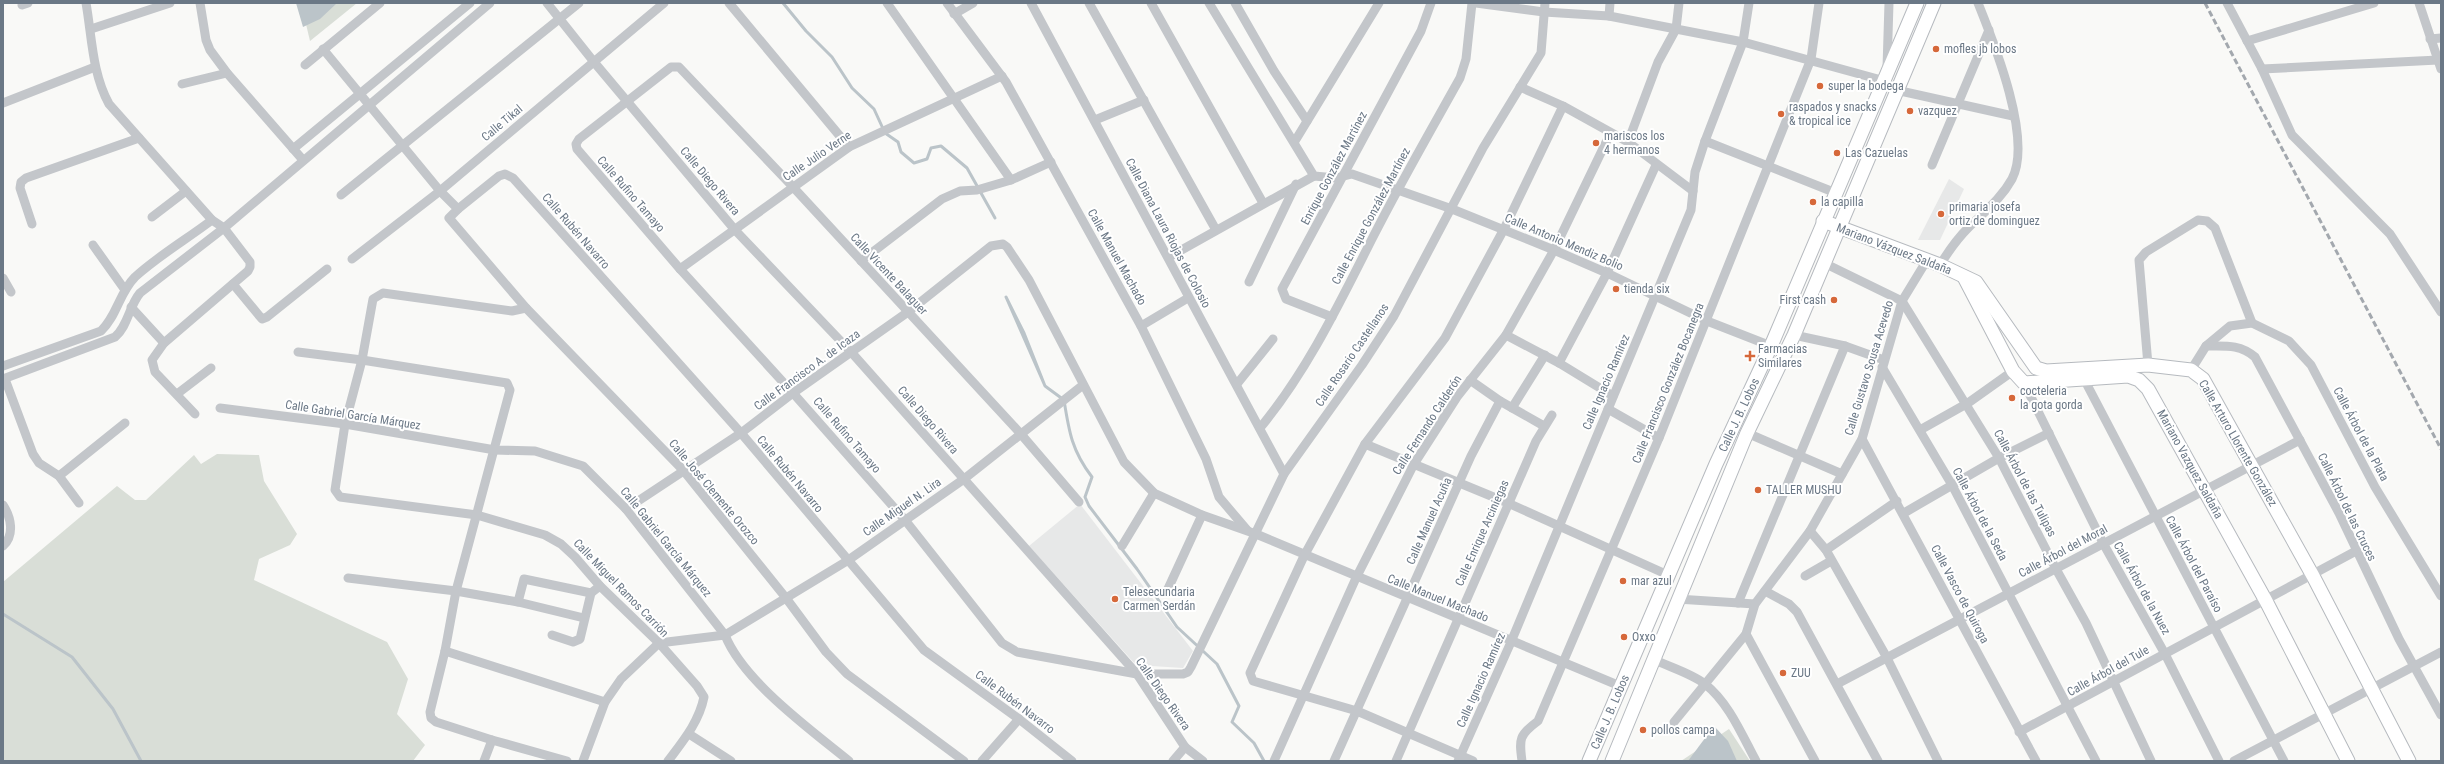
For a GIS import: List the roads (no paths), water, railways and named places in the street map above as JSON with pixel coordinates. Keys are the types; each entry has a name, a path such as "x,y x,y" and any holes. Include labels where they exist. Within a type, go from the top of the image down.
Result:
{"main road":[{"name":"Calle J. B. Lobos","path":"1589,761 1716,464 1770,346 1917,3"},
{"name":"Calle J. B. Lobos","path":"1612,761 1677,598 1747,433 1794,335 1896,90 1934,3"},
{"name":"Mariano Vázquez Saldaña","path":"1823,222 1940,264 1964,278"},
{"name":"Calle Arturo Llorente González","path":"1964,278 1976,282 2036,368 2046,371 2148,365 2192,370 2202,379 2313,576 2409,761"},
{"path":"1964,278 2013,371 2024,383"},
{"name":"Mariano Vazquez Saldaña","path":"2024,383 2128,376 2139,380 2148,389 2266,601 2322,713 2348,761"}],"street":[{"path":"86,3 95,67 100,86 109,104 212,220 224,228 250,262 250,268 164,343 152,360 152,367 195,414"},
{"path":"91,30 170,3"},
{"path":"200,3 208,46 227,73 303,160"},
{"path":"304,65 380,3"},
{"path":"454,3 468,20"},
{"path":"293,149 470,3"},
{"path":"79,503 59,476 39,463 33,454 4,379 115,337 121,330 131,307 140,293 224,228 368,104 490,3"},
{"name":"Calle Diego Rivera","path":"547,3 594,62 735,230 852,353 1137,674 1185,747 1203,761"},
{"path":"341,194 561,19 579,3"},
{"name":"Calle Tikal","path":"352,259 440,191 664,3"},
{"path":"729,3 848,147"},
{"path":"887,3 1011,180"},
{"name":"Calle Manuel Machado","path":"947,3 1002,76 1141,326 1206,459 1219,497 1252,533"},
{"path":"954,14 973,3"},
{"name":"Calle Diana Laura Riojas de Colosio","path":"1031,3 1169,258 1188,298 1237,384 1284,474"},
{"path":"1089,3 1216,230"},
{"path":"1151,3 1263,203"},
{"path":"1169,258 1296,184 1314,176 1209,3"},
{"path":"1235,3 1274,71 1307,121"},
{"path":"1294,141 1379,3"},
{"name":"Enrique González Martínez","path":"1332,317 1286,299 1282,289 1421,31 1431,3"},
{"name":"Calle Enrique González Martínez","path":"1260,428 1292,387 1332,317 1397,190 1460,78 1466,59 1472,3"},
{"path":"1476,3 1545,8 1609,16 1743,42 1886,77 1889,3"},
{"path":"1609,16 1610,3"},
{"path":"1628,142 1658,62 1676,29 1679,3"},
{"name":"Calle Ignacio Ramírez","path":"1459,758 1511,642 1558,525 1691,210 1695,172 1704,141 1743,42 1749,3"},
{"name":"Calle Francisco González Bocanegra","path":"1522,761 1520,738 1527,729 1538,721 1707,321 1769,167 1811,59 1819,3"},
{"path":"1940,264 1967,229 1994,205 2013,178 2020,154 2003,68 1978,3"},
{"path":"2227,3 2262,69 2292,135 2390,234 2440,308"},
{"path":"2247,41 2374,3"},
{"path":"2262,69 2439,64 2419,3"},
{"name":"Calle Rosario Castellanos","path":"1137,674 1188,672 1252,533 1284,474 1362,365 1394,316 1483,148 1541,53 1545,8"},
{"path":"1932,165 1989,30"},
{"path":"2430,39 2441,38"},
{"path":"323,49 401,145 458,210"},
{"name":"Calle Vicente Balaguer","path":"627,100 671,67 678,66 793,186 1020,433 1079,502"},
{"path":"3,103 95,67"},
{"path":"182,84 227,73"},
{"name":"Calle Julio Verne","path":"680,269 848,147 1002,76"},
{"path":"1520,87 1563,106 1610,134 1628,142 1656,165 1694,190"},
{"path":"1896,90 2013,116"},
{"name":"Calle Rufino Tamayo","path":"627,100 579,139 576,144 577,149 680,269 793,393 905,520 1002,643 1017,652 1137,674"},
{"path":"1095,120 1144,100"},
{"path":"1473,761 1459,758 1409,733 1357,711 1304,694 1253,681 1250,677 1250,673 1304,556 1365,444 1445,338 1504,229 1563,106"},
{"name":"Calle Fernando Calderón","path":"1274,761 1356,578 1414,464 1470,380 1506,335 1554,250 1610,134"},
{"path":"32,224 20,188 21,182 26,178 139,138"},
{"path":"1704,141 1836,193"},
{"path":"861,261 942,198 960,190 977,190 1011,180 1051,162"},
{"path":"1559,363 1607,273 1656,165"},
{"name":"Calle Rubén Navarro","path":"458,210 499,176 505,174 513,178 741,434 847,561 924,650 1019,719 1072,761"},
{"name":"Calle Antonio Mendiz Bolio","path":"1314,176 1330,178 1352,174 1452,209 1554,250 1607,273 1655,298 1770,346"},
{"path":"1249,282 1296,184"},
{"path":"152,217 186,191"},
{"name":"Calle José Clemente Orozco","path":"458,210 449,218 526,308 683,470 786,598 826,652 847,674 964,761"},
{"path":"3,366 101,331 110,323 125,290 135,278 212,220"},
{"path":"2148,365 2139,260 2146,252 2198,220 2207,221 2215,228 2252,323 2230,326 2206,346 2192,370"},
{"name":"Calle Manuel Machado","path":"997,244 1007,247 1029,280 1124,462 1154,493 1202,515 1252,533 1356,578 1458,618 1511,642 1620,686"},
{"name":"Calle Francisco A. de Icaza","path":"626,509 683,470 741,434 793,393 852,353 908,312 991,246 997,244"},
{"path":"93,245 125,290"},
{"path":"160,258 169,270"},
{"name":"Calle Gustavo Sousa Acevedo","path":"1674,722 1746,634 1755,604 1810,531 1862,439 1902,301 1927,260"},
{"path":"1824,262 1902,301"},
{"path":"233,284 262,318 267,317 327,269"},
{"path":"3,278 11,292"},
{"path":"345,424 362,360 373,299 378,295 383,293 512,311 526,308"},
{"path":"1141,326 1188,298"},
{"name":"Calle Árbol de las Tulipas","path":"1902,301 1968,403 2000,458 2056,569 2086,622 2116,682 2151,761"},
{"path":"131,307 164,343"},
{"name":"Calle Árbol de la Plata","path":"2252,323 2289,341 2311,365 2379,493 2441,596"},
{"path":"1506,335 1559,363 1613,396"},
{"path":"1794,335 1846,346 1883,363"},
{"path":"1237,384 1273,339"},
{"path":"59,346 64,357"},
{"path":"1738,603 1846,346"},
{"name":"Calle Árbol de las Cruces","path":"2206,346 2237,346 2246,350 2255,357 2340,513 2356,551 2414,667 2441,715"},
{"path":"298,352 362,360 507,383 510,390 456,591 445,651 430,712 431,718 436,722 492,740 568,761"},
{"path":"1512,408 1544,355"},
{"name":"Calle Árbol de la Seda","path":"1883,363 1952,486 2096,761"},
{"path":"177,394 211,368"},
{"path":"1920,430 1968,403 2013,371"},
{"name":"Calle Árbol del Paraíso","path":"2084,379 2154,516 2215,628 2284,761"},
{"path":"1470,380 1500,401 1544,426"},
{"name":"Calle Árbol de la Nuez","path":"2024,383 2104,543 2165,654 2219,761"},
{"name":"Calle Miguel N. Lira","path":"725,635 847,561 964,478 1083,385"},
{"name":"Calle Manuel Acuña","path":"1334,761 1459,483 1500,401"},
{"name":"Calle Gabriel García Márquez","path":"220,408 345,424 495,450 535,451 583,466 626,509 725,635 736,658 791,714 849,761"},
{"path":"1608,409 1658,438"},
{"name":"Calle Enrique Arciniegas","path":"1396,761 1508,503 1544,426 1552,415"},
{"path":"59,476 125,423"},
{"name":"Calle Miguel Ramos Carrión","path":"345,424 335,490 336,494 340,497 477,516 545,536 561,544 575,557 600,586 659,643 697,686 704,697 702,708 689,734"},
{"path":"1747,433 1842,474"},
{"path":"1904,513 2000,458 2049,433"},
{"name":"Calle Vasco de Quiroga","path":"1862,439 1904,513 2019,732 2036,761"},
{"name":"Calle Árbol del Moral","path":"1837,684 1886,656 2056,569 2300,440"},
{"path":"1365,444 1508,503 1611,548 1668,575"},
{"path":"1122,546 1154,493"},
{"path":"1826,550 1897,501"},
{"path":"3,505 11,524 10,533 3,546"},
{"path":"1167,591 1202,515"},
{"path":"1810,531 1826,550 1886,656 1938,761"},
{"name":"Calle Árbol del Tule","path":"2019,732 2116,682 2165,654 2313,576 2356,551"},
{"path":"1806,576 1831,560"},
{"path":"348,578 456,591 518,602 584,618"},
{"path":"518,602 524,579 591,593"},
{"path":"552,635 578,641 580,639 591,593 600,586"},
{"path":"1765,591 1789,604 1796,612 1837,684 1878,761"},
{"path":"1677,598 1755,604"},
{"path":"1746,634 1815,761"},
{"path":"583,761 605,702 621,679 659,643 725,635"},
{"path":"445,651 605,702"},
{"path":"2234,761 2322,713 2441,652"},
{"path":"1653,659 1705,684 1716,695 1737,726 1756,761"},
{"path":"982,761 1019,719"},
{"path":"668,761 689,734 731,761"},
{"path":"484,761 492,740"},
{"path":"1172,761 1185,747"}],"waterway":[{"path":"783,3 806,31 832,57 852,88 874,109 885,133 898,142 901,152 914,163 927,159 931,148 941,146 967,168 995,218"},
{"path":"1045,386 1024,333 1006,297 1045,386 1064,400 1072,441 1085,468 1092,477 1085,497 1089,506 1137,569 1177,627 1217,664 1239,706 1232,722 1254,743 1264,761"},
{"path":"3,614 72,657 113,709 141,761"}],"railway":[{"path":"2205,3 2441,449"}],"place":[{"name":"mofles jb lobos","path":"1936,49"},
{"name":"super la bodega","path":"1820,86"},
{"name":"vazquez","path":"1910,111"},
{"name":"raspados y snacks & tropical ice","path":"1781,114"},
{"name":"mariscos los 4 hermanos","path":"1596,143"},
{"name":"Las Cazuelas","path":"1837,153"},
{"name":"la capilla","path":"1813,202"},
{"name":"primaria josefa ortiz de dominguez","path":"1941,214"},
{"name":"tienda six","path":"1616,289"},
{"name":"First cash","path":"1834,300"},
{"name":"Farmacias Similares","path":"1750,356"},
{"name":"cocteleria la gota gorda","path":"2012,398"},
{"name":"TALLER MUSHU","path":"1758,490"},
{"name":"mar azul","path":"1623,581"},
{"name":"Telesecundaria Carmen Serdán","path":"1115,599"},
{"name":"Oxxo","path":"1624,637"},
{"name":"ZUU","path":"1783,673"},
{"name":"pollos campa","path":"1643,730"}]}
